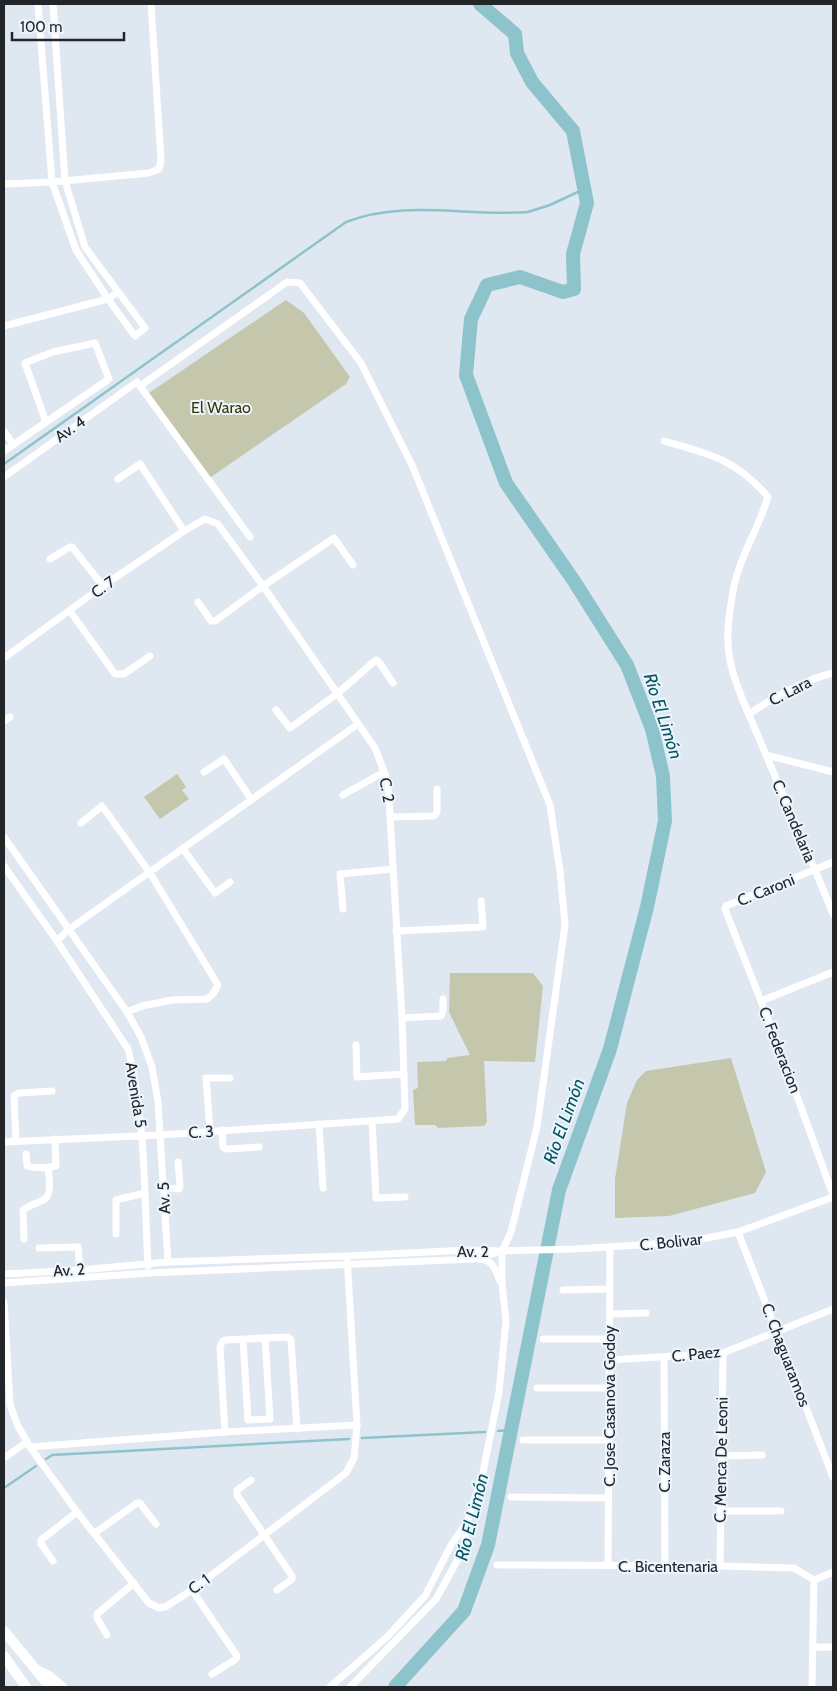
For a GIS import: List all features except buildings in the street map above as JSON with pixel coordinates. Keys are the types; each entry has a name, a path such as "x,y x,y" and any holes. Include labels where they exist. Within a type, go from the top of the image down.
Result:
{"main road":[{"path":"4,1631 34,1670 50,1687"},
{"path":"4,1656 26,1687"},
{"path":"34,1670 49,1676 62,1687"}],"street":[{"path":"38,4 52,182 76,250 135,336 145,328 85,247 65,181 52,4"},
{"path":"4,184 65,181 149,173 159,170 161,165 151,4"},
{"name":"Av. 4","path":"4,477 287,282 300,283 361,363 412,465 550,805 560,872 565,925 537,1127 511,1232 502,1251"},
{"path":"4,326 108,299 118,292"},
{"name":"Av. 4","path":"4,451 110,379 95,343 53,352 25,363 46,422"},
{"path":"138,384 250,537"},
{"path":"4,431 13,444"},
{"path":"664,441 715,456 737,468 755,482 768,497 764,511 738,569 732,596 728,629 732,670 766,755 833,772"},
{"path":"118,479 140,464 184,530"},
{"name":"C. 7","path":"4,658 103,586 184,530 205,519"},
{"name":"C. 2","path":"205,519 218,524 338,693 375,748 388,782 404,1074 405,1109 398,1119"},
{"path":"198,602 211,620 215,621 334,538 353,565"},
{"path":"50,559 72,547 103,586"},
{"path":"70,611 115,674 124,674 150,656"},
{"path":"276,710 290,728 338,693 376,660 380,662 393,683"},
{"name":"C. Lara","path":"749,714 773,698 804,683 833,673"},
{"path":"57,941 68,930 358,724"},
{"name":"C. Candelaria","path":"766,755 833,914"},
{"path":"204,772 224,759 251,800"},
{"path":"343,795 384,772"},
{"path":"391,816 434,816 437,812 437,788"},
{"path":"80,822 102,806 150,873 218,985 213,994 207,998 172,1000 142,1006 127,1012"},
{"name":"Avenida 5","path":"4,837 127,1012 141,1037 152,1067 158,1102 160,1135"},
{"path":"183,848 214,893 230,882"},
{"name":"C. Caroni","path":"726,906 833,862"},
{"name":"Avenida 5","path":"4,866 57,941 128,1049 133,1068 142,1136 149,1273"},
{"path":"343,908 340,874 393,869"},
{"path":"396,931 483,927 481,901"},
{"name":"C. Federacion","path":"726,906 725,909 833,1196"},
{"path":"761,1001 833,972"},
{"path":"402,1018 441,1016 443,999"},
{"path":"356,1045 357,1077 404,1074"},
{"path":"210,1131 206,1078 230,1078"},
{"path":"16,1142 14,1096 19,1093 52,1092"},
{"name":"C. 3","path":"4,1142 160,1135 398,1119"},
{"path":"372,1121 376,1198 405,1197"},
{"path":"318,1124 322,1188"},
{"path":"222,1130 223,1147 226,1149 259,1146"},
{"name":"Av. 5","path":"160,1135 168,1262"},
{"path":"26,1154 27,1166 32,1168 56,1166 56,1139"},
{"path":"163,1188 178,1189 180,1186 178,1162"},
{"path":"24,1239 23,1210 29,1205 47,1198 49,1194 48,1168"},
{"path":"116,1234 116,1200 145,1193"},
{"name":"C. Bolivar","path":"502,1251 576,1249 686,1242 738,1232 833,1196"},
{"name":"C. Chaguaramos","path":"738,1232 833,1478"},
{"path":"39,1248 78,1247 80,1270"},
{"name":"C. Jose Casanova Godoy","path":"608,1566 610,1247"},
{"name":"Av. 2","path":"4,1274 80,1270 168,1262 470,1250 502,1251"},
{"path":"350,1687 436,1599 463,1550 468,1520 483,1472 499,1392 506,1321 502,1283 502,1251"},
{"name":"Av. 2","path":"4,1283 149,1273 473,1259 502,1251"},
{"name":"C. 1","path":"4,1302 5,1355 10,1405 18,1426 29,1445 77,1512 149,1603 159,1608 165,1607 192,1590 346,1473 354,1458 356,1425 347,1256"},
{"path":"473,1259 483,1259 490,1262 502,1283"},
{"path":"563,1290 610,1290"},
{"name":"C. Paez","path":"610,1360 723,1353 833,1309"},
{"path":"610,1314 646,1313"},
{"path":"225,1432 220,1347 222,1342 226,1340 288,1337 292,1340 297,1429"},
{"path":"244,1340 248,1420 270,1419 264,1338"},
{"path":"544,1339 609,1339"},
{"name":"C. Menca De Leoni","path":"720,1566 723,1353"},
{"name":"C. Zaraza","path":"664,1358 664,1566"},
{"path":"536,1388 610,1388"},
{"path":"4,1458 29,1445 356,1425"},
{"path":"523,1440 609,1440"},
{"path":"721,1456 762,1455"},
{"path":"251,1480 238,1490 236,1495 292,1576 292,1579 277,1590"},
{"path":"511,1497 608,1498"},
{"path":"94,1533 137,1503 140,1503 156,1524"},
{"path":"720,1511 781,1511"},
{"path":"53,1561 41,1544 41,1540 77,1512"},
{"path":"330,1687 387,1637 425,1596 451,1545 468,1520"},
{"name":"C. Bicentenaria","path":"497,1565 794,1568 814,1580"},
{"path":"812,1687 814,1580 833,1572"},
{"path":"107,1635 96,1618 97,1614 134,1583"},
{"path":"192,1590 237,1656 236,1659 212,1674"},
{"path":"813,1646 833,1647"}],"green space":[{"name":"El Warao","path":"286,300 304,313 350,377 346,384 208,479 146,395"},
{"path":"177,774 186,787 182,790 189,799 160,819 144,797"},
{"path":"450,973 533,973 543,986 535,1062 484,1061 487,1122 484,1126 438,1128 435,1125 415,1125 413,1090 418,1088 417,1062 446,1061 447,1058 470,1055 449,1012"},
{"path":"731,1058 766,1172 755,1193 669,1216 615,1218 615,1179 627,1103 637,1080 646,1071"}],"waterway":[{"name":"Río El Limón","path":"395,1687 464,1611 488,1545 559,1190 610,1049 647,907 665,821 663,776 652,729 627,665 574,581 506,483 466,375 471,319 487,285 520,277 563,292 574,289 573,254 587,203 573,131 532,82 517,53 515,34 480,4"},
{"path":"4,464 346,222 390,211 528,212 550,205 582,190"},
{"path":"498,1431 511,1430"},
{"path":"362,1438 485,1432"},
{"path":"46,1459 52,1455 349,1439"},
{"path":"4,1488 36,1466"}]}
